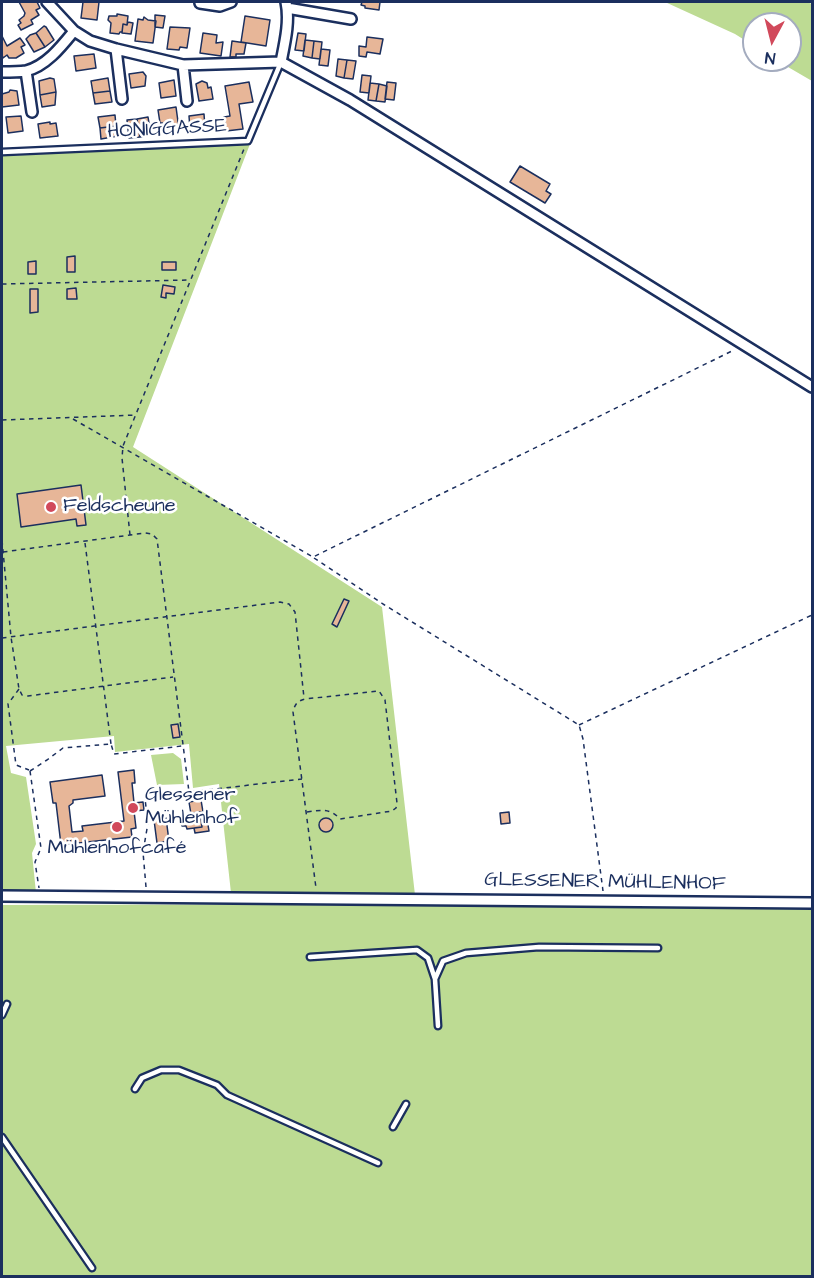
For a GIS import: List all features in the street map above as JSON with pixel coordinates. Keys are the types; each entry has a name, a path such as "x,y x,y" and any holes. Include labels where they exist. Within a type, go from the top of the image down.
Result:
{"street":[{"path":"47,2 74,32 90,41 116,50 183,65 281,62 350,100 813,387"},
{"path":"200,3 220,6 231,2"},
{"path":"281,62 286,36 287,5 351,19"},
{"path":"2,72 26,71 43,63 74,32"},
{"path":"116,50 122,99"},
{"path":"183,65 187,101"},
{"path":"26,71 32,112"},
{"name":"GLESSENER MÜHLENHOF","path":"2,896 813,903"}],"lane":[{"name":"HONIGGASSE","path":"2,152 248,141 281,62"},
{"path":"435,979 443,961 466,952 539,947 658,948"},
{"path":"310,957 417,950 428,958 435,979 438,1026"},
{"path":"2,1015 8,1004"},
{"path":"135,1089 142,1078 161,1070 179,1070 217,1085 226,1095 378,1163"},
{"path":"393,1127 406,1104"},
{"path":"2,1137 92,1268"}],"path":[{"path":"130,535 122,458 123,446 248,141"},
{"path":"2,284 190,280"},
{"path":"313,557 745,345"},
{"path":"2,420 136,416"},
{"path":"73,418 313,557 383,604 579,725 583,739 604,901"},
{"path":"3,552 130,535 152,534 157,539 189,792"},
{"path":"2,540 10,637 22,695 174,677"},
{"path":"85,541 102,687 114,754 183,746"},
{"path":"2,638 280,602 288,604 295,612 304,699"},
{"path":"579,725 813,615"},
{"path":"19,689 9,704 16,765 30,771"},
{"path":"307,812 325,810 333,812 340,819 392,811 396,808 385,700 379,691 304,699 294,705 293,712 317,899"},
{"path":"30,771 63,748 111,744"},
{"path":"30,771 41,848 35,862 40,897"},
{"path":"147,898 143,852 148,823 145,799 303,779"}],"green space":[{"path":"665,2 807,2 812,4 812,81 797,72 802,72 802,12 742,12 742,38"},
{"path":"250,144 133,447 382,607 415,895 231,893 219,784 193,788 189,744 115,752 114,736 6,746 11,773 26,777 36,844 32,853 36,893 2,892 2,156"},
{"path":"173,753 181,759 184,784 157,785 151,755"},
{"path":"415,904 812,907 812,1276 2,1276 2,905"}],"building":[{"path":"19,2 37,2 40,8 36,10 39,15 31,20 33,24 21,30 18,25 21,23 19,20 25,13"},
{"path":"83,2 99,2 97,20 81,18"},
{"path":"362,2 380,2 379,10 365,8 361,5"},
{"path":"117,14 128,16 127,25 123,24 122,32 119,34 110,33 109,16 117,16"},
{"path":"155,15 165,16 163,28 155,27"},
{"path":"245,16 270,20 266,46 241,42"},
{"path":"144,17 156,21 153,43 135,41 138,19 143,20"},
{"path":"128,22 133,23 131,34 122,33 123,24 127,25"},
{"path":"44,26 54,40 45,47 36,33"},
{"path":"170,27 190,28 187,48 167,49"},
{"path":"36,33 45,47 34,52 26,39"},
{"path":"203,33 217,35 216,43 223,42 221,56 200,53"},
{"path":"298,33 306,34 304,51 295,50"},
{"path":"2,36 7,46 20,38 25,45 21,47 24,53 16,58 9,58 7,55 3,58"},
{"path":"367,37 383,39 380,54 367,52 366,57 359,56 359,46 366,47"},
{"path":"305,40 314,41 312,58 303,56"},
{"path":"232,41 246,43 244,54 230,57"},
{"path":"314,41 322,42 320,59 312,58"},
{"path":"321,49 330,50 328,66 319,65"},
{"path":"94,54 96,68 76,71 74,56"},
{"path":"338,59 347,60 344,78 336,76"},
{"path":"347,60 356,61 353,79 344,78"},
{"path":"143,72 146,76 145,86 131,88 129,74"},
{"path":"362,75 371,76 369,93 360,92"},
{"path":"108,78 110,91 93,93 91,81"},
{"path":"54,79 56,92 40,95 39,81"},
{"path":"174,80 176,96 161,98 159,83"},
{"path":"202,81 207,83 208,88 211,87 213,99 199,101 196,84"},
{"path":"249,82 253,102 239,104 243,129 226,131 224,117 230,116 225,86"},
{"path":"387,82 396,83 394,100 385,99"},
{"path":"370,83 379,84 376,101 368,100"},
{"path":"379,84 387,86 385,102 376,101"},
{"path":"10,90 17,91 19,105 2,107 2,94"},
{"path":"110,91 112,102 95,104 93,93"},
{"path":"56,92 55,105 42,107 40,95"},
{"path":"176,107 179,129 164,131 158,110"},
{"path":"204,114 205,127 190,129 189,116"},
{"path":"115,115 116,126 100,128 98,117"},
{"path":"21,116 23,131 8,133 6,117"},
{"path":"148,117 151,135 140,137 137,119"},
{"path":"137,119 140,137 129,138 127,120"},
{"path":"50,122 50,124 56,123 58,136 40,138 38,124"},
{"path":"116,126 118,136 101,139 100,128"},
{"path":"520,166 550,184 546,191 551,194 545,203 510,182"},
{"path":"75,256 75,272 67,272 67,257"},
{"path":"36,261 36,274 28,274 28,262"},
{"path":"162,262 176,262 176,270 162,270"},
{"path":"163,285 175,287 174,294 166,293 166,298 161,297"},
{"path":"76,288 77,299 67,299 67,289"},
{"path":"30,289 38,289 38,312 30,313"},
{"name":"Feldscheune","path":"81,485 86,525 77,526 76,519 21,527 17,494"},
{"path":"344,599 349,601 337,627 332,624"},
{"path":"178,724 180,737 173,738 171,725"},
{"name":"Glessener Mühlenhof","path":"134,770 135,783 132,783 134,803 143,802 144,810 134,811 136,828 131,829 132,837 61,845 56,803 53,803 50,782 102,775 105,796 73,800 69,806 72,832 83,831 82,826 124,821 118,772"},
{"path":"201,800 203,812 191,814 189,802"},
{"path":"200,812 202,827 187,829 186,826 182,826 181,818 185,818 185,814"},
{"path":"509,812 510,823 501,824 500,813"},
{"path":"166,818 169,841 157,843 154,820"},
{"path":"323,818 329,818 333,825 329,832 323,832 319,828 319,822"},
{"path":"207,819 209,831 195,833 194,828 202,827 201,820"}],"place":[{"name":"Feldscheune","path":"51,507"},
{"name":"Glessener Mühlenhof","path":"133,808"},
{"name":"Mühlenhofcafé","path":"117,827"}]}
